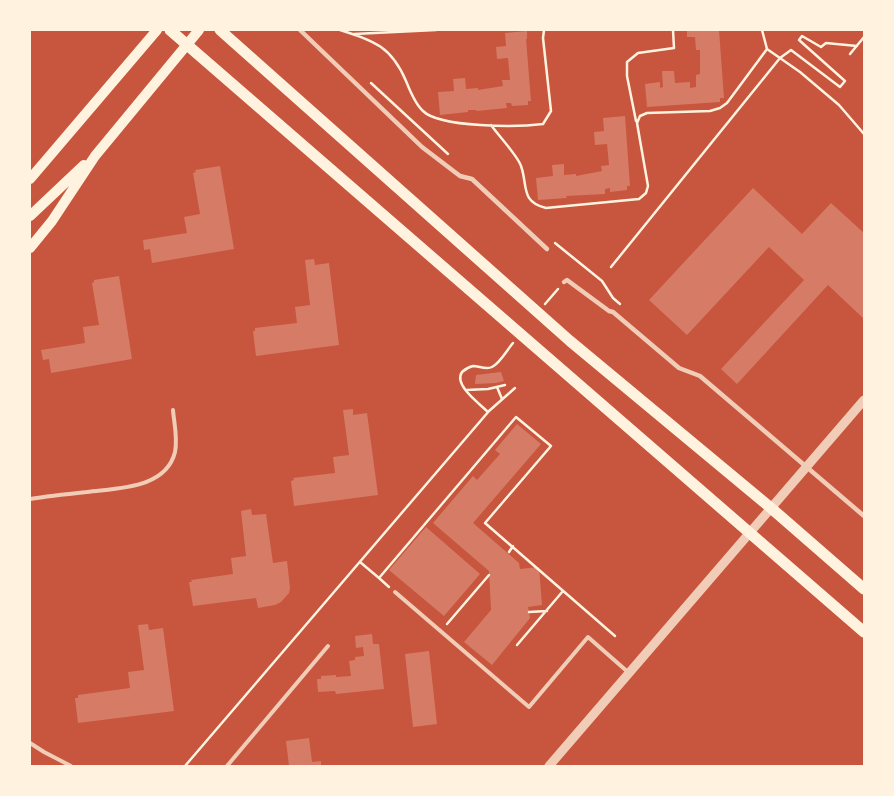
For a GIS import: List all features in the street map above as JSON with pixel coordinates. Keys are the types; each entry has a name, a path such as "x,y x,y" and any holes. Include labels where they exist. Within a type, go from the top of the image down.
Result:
{"main road":[{"path":"30,179 157,30"},
{"path":"170,30 864,632"},
{"path":"30,248 52,221 94,156 199,30"},
{"path":"220,30 570,342 771,508 864,589"},
{"path":"30,216 94,156"}],"street":[{"path":"300,30 422,146 460,176 472,179 547,249"},
{"path":"564,282 567,280 609,312 613,312 679,368 700,376 864,516"},
{"path":"549,766 864,400"}],"lane":[{"path":"30,499 128,487 156,477 170,462 175,451 176,440 173,410"},
{"path":"395,592 529,707 588,637 629,673"},
{"path":"228,766 328,646"},
{"path":"30,743 70,766"}],"path":[{"path":"340,30 375,42 393,56 413,97 423,112 441,120 463,124 526,126 543,124 551,111 543,38 544,30"},
{"path":"353,34 436,30"},
{"path":"491,125 521,165 526,194 531,202 537,206 546,208 639,198 646,193 648,186 627,76 627,62 638,53 674,48 673,30"},
{"path":"762,30 767,49 839,105 864,134"},
{"path":"610,267 780,58 791,50 840,87 845,81 799,40 802,36 822,47 826,44 857,46"},
{"path":"850,54 864,37"},
{"path":"637,123 640,116 647,113 710,111 720,108 728,103 767,49"},
{"path":"488,412 465,390 460,380 463,371 475,366 483,368 494,366 502,357"},
{"path":"465,390 505,385"},
{"path":"497,387 502,400"},
{"path":"185,766 488,412 515,388"},
{"path":"379,578 516,417 551,446 485,522 615,636"},
{"path":"508,552 513,546"},
{"path":"360,562 395,592"},
{"path":"441,631 489,575"},
{"path":"517,645 564,590"},
{"path":"529,612 547,611"}],"building":[{"path":"687,30 719,30 724,98 720,98 720,102 647,107 645,84 660,82 660,88 663,87 662,71 674,71 675,83 690,82 690,88 696,87 696,75 700,74 700,50 696,50 695,37 687,37"},
{"path":"527,31 531,101 528,101 528,105 512,106 511,103 506,103 507,108 468,110 468,112 440,115 438,92 454,91 453,79 465,78 466,89 478,88 478,90 503,86 502,80 510,80 508,58 497,59 496,47 506,46 505,33"},
{"path":"625,116 630,186 627,186 627,190 610,192 610,188 605,189 605,194 538,200 536,178 553,176 552,165 564,164 564,175 576,174 576,176 602,171 601,166 609,165 607,144 595,145 594,132 604,131 603,118"},
{"path":"220,166 234,249 152,263 150,249 144,250 143,240 187,233 184,217 200,214 193,173 196,172 195,170"},
{"path":"753,188 802,234 831,203 864,233 864,319 828,285 737,384 721,369 804,280 769,247 687,335 649,300"},
{"path":"314,259 315,265 329,263 339,345 256,356 253,331 255,331 255,328 297,323 295,307 310,305 305,260"},
{"path":"119,276 132,359 51,373 49,359 43,360 41,350 85,343 83,327 99,325 92,283 94,280"},
{"path":"501,372 504,381 475,384 476,375"},
{"path":"353,409 353,415 367,413 378,495 294,506 291,481 294,480 293,478 335,473 333,457 349,455 343,410"},
{"path":"517,424 541,444 473,523 519,563 520,569 539,567 542,605 528,607 530,618 492,665 464,642 491,610 489,571 433,523 473,476 477,480 500,454 495,450"},
{"path":"251,509 252,515 266,514 273,563 287,561 289,593 281,602 275,605 258,608 256,598 193,606 189,582 192,582 191,580 233,574 231,558 246,556 241,511"},
{"path":"426,527 480,574 444,616 389,570"},
{"path":"148,624 149,630 163,628 174,711 78,723 75,698 78,698 78,695 130,688 128,672 144,670 138,625"},
{"path":"372,634 373,644 379,644 384,689 336,694 335,691 318,692 317,679 321,679 321,676 351,676 349,661 355,660 355,657 364,656 363,647 356,648 355,636"},
{"path":"429,651 437,724 413,727 405,654"},
{"path":"309,738 312,762 321,761 321,766 289,766 286,741"}]}
